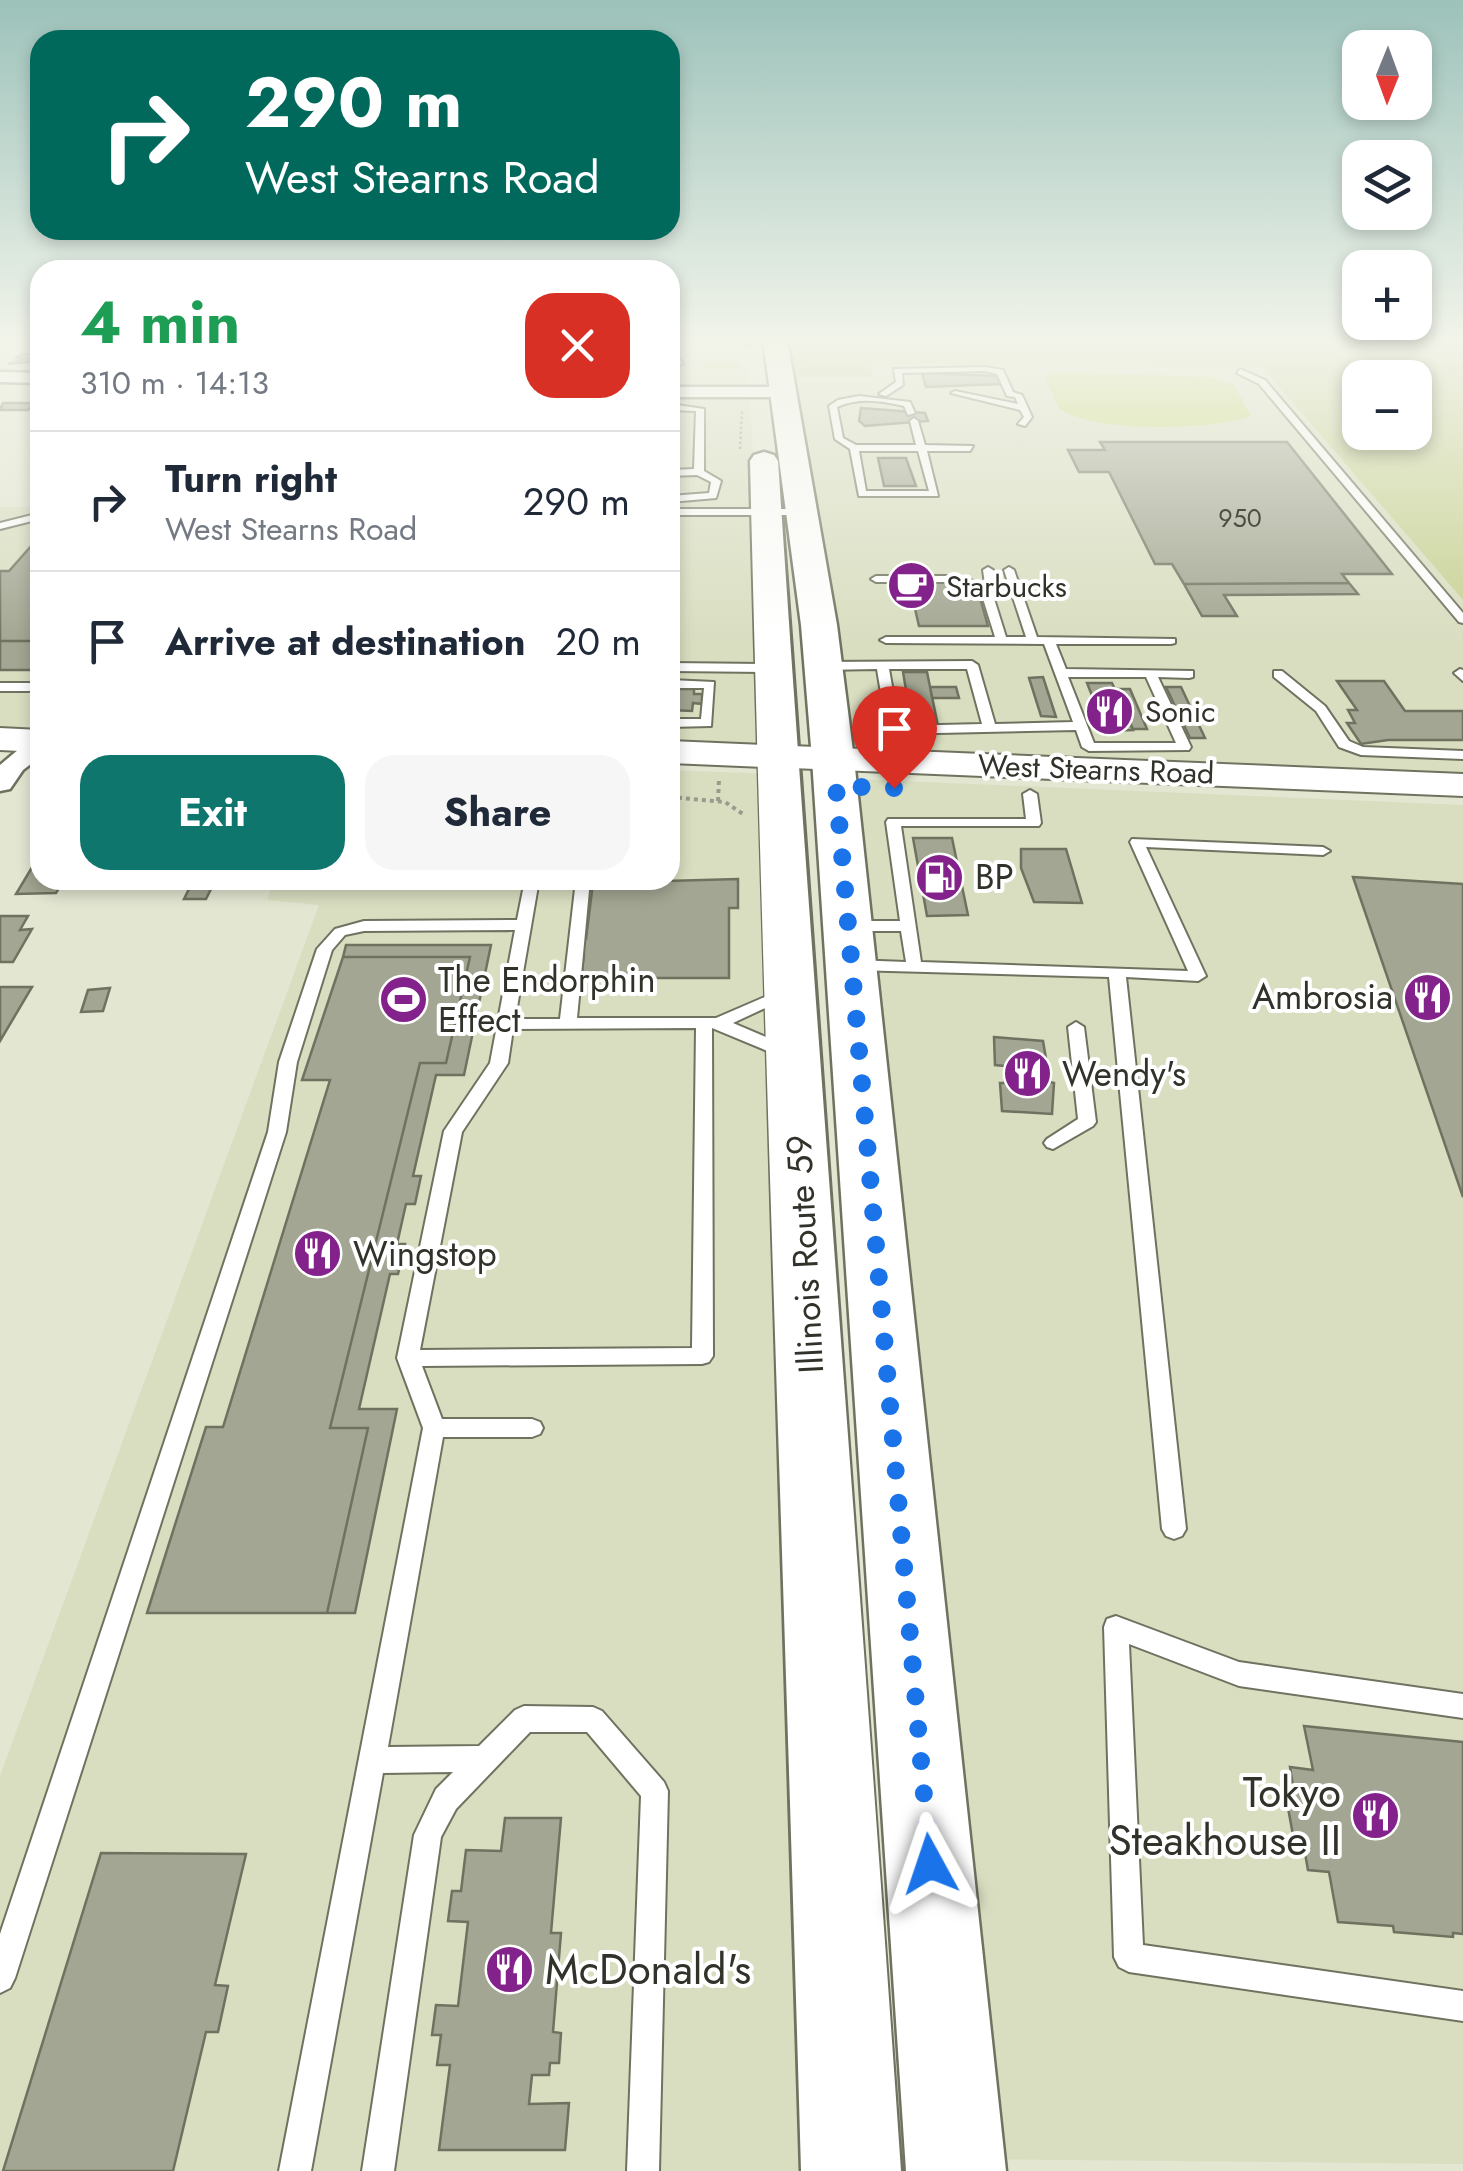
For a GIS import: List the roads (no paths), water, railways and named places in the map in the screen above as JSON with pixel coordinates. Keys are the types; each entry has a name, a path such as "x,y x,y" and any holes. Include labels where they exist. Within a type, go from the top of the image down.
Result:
{"main road":[{"name":"Illinois Route 59","path":"766,440 773,668 769,789 794,1056 851,2171"},
{"name":"Illinois Route 59","path":"778,440 802,512 834,772 956,2171"},
{"path":"0,739 30,742"},
{"name":"West Stearns Road","path":"680,780 769,789 944,747 1463,785"},
{"name":"West Stearns Road","path":"680,756 769,789"},
{"name":"West Stearns Road","path":"834,772 1030,794 1463,810"}],"street":[{"path":"0,784 14,764 30,751"}],"lane":[{"path":"699,440 699,472"},
{"path":"840,440 854,448 970,448"},
{"path":"862,494 936,494 921,440"},
{"path":"1311,440 1463,620"},
{"path":"854,448 864,510"},
{"path":"680,472 699,472 716,480 713,496 680,498"},
{"path":"680,512 802,512"},
{"path":"0,526 30,518"},
{"path":"876,579 954,579 985,587 992,584 988,570"},
{"path":"1009,570 1032,641"},
{"path":"985,587 1002,641"},
{"path":"886,640 1171,641"},
{"path":"1049,641 1089,747 1184,747 1150,673"},
{"path":"822,666 972,666 989,726"},
{"path":"882,666 893,730 944,747 989,726 1081,726"},
{"path":"680,667 773,668"},
{"path":"1062,673 1189,674"},
{"path":"1278,674 1321,709 1344,744 1360,751 1463,754"},
{"path":"680,684 710,685 708,723 680,722"},
{"path":"0,688 30,687"},
{"path":"914,965 893,822 1034,823 1030,794"},
{"path":"850,946 914,965 1198,976 1137,842 1323,851"},
{"path":"295,2171 434,1428 408,1358 453,1131 499,1064 530,890"},
{"path":"568,1024 582,890"},
{"path":"0,1978 277,1132 288,1062 324,949 340,932 364,926 524,925"},
{"path":"850,946 908,926"},
{"path":"1117,972 1174,1529"},
{"path":"507,1024 711,1023 788,993"},
{"path":"711,1023 794,1056"},
{"path":"408,1358 702,1356 711,1023"},
{"path":"1052,1143 1087,1122 1076,1027"},
{"path":"434,1428 532,1428"},
{"path":"1463,1706 1240,1674 1116,1627 1130,1957 1463,2006"},
{"path":"378,2171 428,1835 446,1799 524,1719 593,1720 654,1792 643,2171"},
{"path":"370,1760 485,1759"}],"place":[{"name":"Starbucks","path":"911,586"},
{"name":"Sonic","path":"1110,711"},
{"name":"BP","path":"940,877"},
{"name":"Ambrosia","path":"1428,997"},
{"name":"The Endorphin Effect","path":"403,1000"},
{"name":"Wendy's","path":"1027,1074"},
{"name":"Wingstop","path":"318,1254"},
{"name":"Tokyo Steakhouse II","path":"1376,1816"},
{"name":"McDonald's","path":"510,1969"}]}
